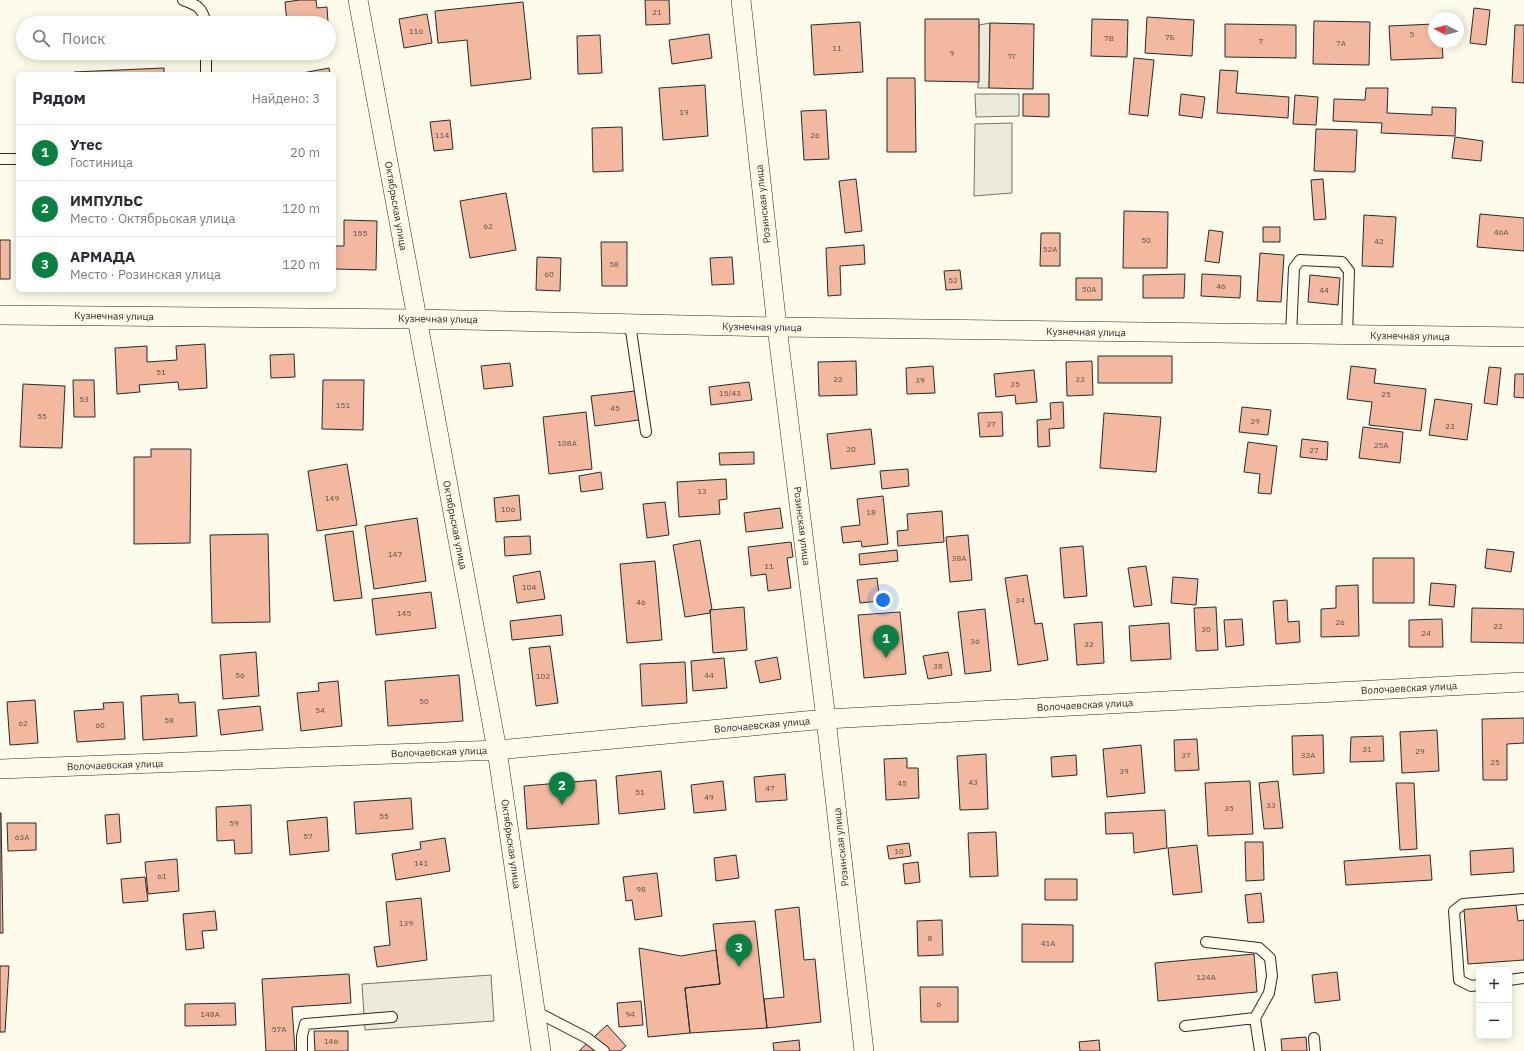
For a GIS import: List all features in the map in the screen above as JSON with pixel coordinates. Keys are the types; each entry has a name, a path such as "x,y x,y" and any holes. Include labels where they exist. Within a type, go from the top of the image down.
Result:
{"street":[{"name":"Октябрьская улица","path":"358,0 497,750 541,1051"},
{"name":"Розинская улица","path":"741,0 777,327 826,718 864,1051"},
{"name":"Кузнечная улица","path":"0,315 416,319 777,327 1347,336 1524,337"},
{"name":"Волочаевская улица","path":"0,769 497,750 826,718 1524,682"}],"lane":[{"path":"183,0 197,5 204,13 205,16"},
{"path":"206,60 206,72"},
{"path":"0,159 16,159"},
{"path":"1291,335 1294,268 1300,260 1342,262 1349,271 1347,336"},
{"path":"630,324 646,432"},
{"path":"1476,985 1471,986 1459,980 1454,911 1463,904 1524,899"},
{"path":"1206,942 1260,948 1270,958 1272,976 1269,993 1255,1018 1260,1051"},
{"path":"1512,980 1524,978"},
{"path":"535,1011 587,1038 604,1051"},
{"path":"302,1051 302,1036 305,1024 392,1017"},
{"path":"1185,1026 1255,1018"},
{"path":"1314,1038 1315,1051"}],"shaded area":[{"path":"990,23 989,88 978,88 979,25"},
{"path":"975,94 1019,94 1019,116 976,117"},
{"path":"1012,123 1012,193 974,196 975,124"},
{"path":"491,975 494,1021 365,1030 362,984"}],"building":[{"path":"316,0 317,8 327,7 328,16 286,16 285,2"},
{"path":"645,0 669,0 670,24 646,25"},
{"path":"523,2 531,79 471,86 467,40 438,43 435,11"},
{"path":"1474,8 1490,10 1486,45 1470,43"},
{"path":"427,14 432,43 404,48 399,19"},
{"path":"1147,17 1194,20 1192,56 1145,53"},
{"path":"925,19 979,19 979,82 925,81"},
{"path":"1092,19 1128,20 1127,57 1091,56"},
{"path":"1314,21 1370,22 1369,65 1313,64"},
{"path":"860,22 863,72 814,75 811,25"},
{"path":"990,23 1034,24 1033,89 989,88"},
{"path":"1225,24 1296,25 1296,58 1225,57"},
{"path":"1428,24 1428,48 1442,48 1443,58 1391,60 1389,26"},
{"path":"1515,25 1524,25 1524,83 1512,82"},
{"path":"709,34 712,58 672,64 669,40"},
{"path":"600,35 602,73 578,74 577,36"},
{"path":"1134,58 1154,60 1148,116 1129,114"},
{"path":"164,68 164,72 74,72"},
{"path":"329,68 330,72 308,72"},
{"path":"1220,70 1238,71 1236,93 1289,97 1288,118 1217,113"},
{"path":"887,78 915,78 916,152 887,152"},
{"path":"705,85 708,136 663,140 659,88"},
{"path":"1366,88 1388,88 1387,113 1432,115 1432,107 1456,108 1455,136 1381,133 1382,123 1333,121 1334,99 1365,100"},
{"path":"1023,94 1049,94 1049,117 1023,116"},
{"path":"1181,94 1205,97 1202,118 1179,115"},
{"path":"1295,95 1318,97 1316,125 1293,124"},
{"path":"826,110 829,159 804,160 801,111"},
{"path":"450,120 453,149 434,151 430,122"},
{"path":"622,127 623,171 593,172 592,128"},
{"path":"1316,129 1357,130 1355,172 1314,171"},
{"path":"1455,137 1483,141 1481,161 1452,158"},
{"path":"856,179 862,231 845,233 839,181"},
{"path":"1323,179 1326,219 1314,220 1311,180"},
{"path":"506,193 516,250 470,258 460,201"},
{"path":"1124,211 1168,212 1167,268 1123,268"},
{"path":"1480,214 1524,218 1524,251 1477,247"},
{"path":"1364,215 1396,217 1393,267 1362,266"},
{"path":"344,220 377,221 376,270 336,269 336,246 344,246"},
{"path":"1263,227 1280,227 1280,242 1263,242"},
{"path":"1209,230 1223,232 1219,263 1205,261"},
{"path":"1041,233 1060,233 1060,266 1040,266"},
{"path":"0,240 10,240 10,279 0,279"},
{"path":"601,242 627,242 627,286 602,286"},
{"path":"864,245 865,264 840,266 841,295 828,296 826,248"},
{"path":"1260,253 1284,255 1281,302 1257,301"},
{"path":"537,257 561,258 560,291 536,290"},
{"path":"732,257 734,284 712,285 710,258"},
{"path":"960,270 962,289 946,290 944,271"},
{"path":"1185,274 1184,298 1143,298 1143,275"},
{"path":"1202,274 1241,276 1240,298 1201,296"},
{"path":"1310,275 1340,278 1338,305 1308,302"},
{"path":"1076,278 1102,278 1102,300 1076,300"},
{"path":"205,344 207,388 179,390 178,382 139,385 140,392 117,394 115,348 147,346 147,362 177,360 176,346"},
{"path":"294,354 295,377 271,378 270,355"},
{"path":"1098,356 1172,356 1172,383 1098,383"},
{"path":"856,361 857,395 819,396 818,362"},
{"path":"1092,361 1093,395 1067,396 1066,362"},
{"path":"510,363 513,386 484,389 481,366"},
{"path":"933,366 935,393 907,394 906,368"},
{"path":"1351,366 1376,369 1374,383 1426,389 1421,431 1369,425 1372,402 1347,399"},
{"path":"1489,367 1501,368 1497,405 1484,403"},
{"path":"1034,370 1037,402 1016,404 1015,395 996,397 994,374"},
{"path":"1515,374 1524,374 1524,398 1514,397"},
{"path":"73,380 94,380 95,417 74,417"},
{"path":"323,380 364,380 363,430 322,429"},
{"path":"749,382 752,400 711,405 709,387"},
{"path":"23,384 65,386 62,448 20,447"},
{"path":"635,391 639,420 595,426 591,396"},
{"path":"1435,399 1472,404 1467,440 1429,435"},
{"path":"1063,402 1064,428 1049,429 1050,446 1038,447 1037,420 1051,419 1050,403"},
{"path":"1242,407 1271,410 1268,435 1239,432"},
{"path":"586,412 592,469 549,474 543,417"},
{"path":"1002,412 1003,436 980,437 978,413"},
{"path":"1104,413 1161,417 1156,472 1100,468"},
{"path":"1363,427 1403,432 1400,463 1359,458"},
{"path":"871,429 875,464 831,469 827,434"},
{"path":"1302,439 1328,442 1327,460 1300,457"},
{"path":"1248,442 1277,446 1271,494 1258,493 1260,474 1244,472"},
{"path":"151,449 191,449 190,543 134,544 134,457 151,457"},
{"path":"754,452 754,464 720,465 719,453"},
{"path":"347,464 357,525 317,531 308,471"},
{"path":"908,469 909,486 882,489 880,471"},
{"path":"601,472 603,489 581,492 579,476"},
{"path":"726,479 727,499 719,500 720,514 679,517 677,482"},
{"path":"519,495 521,520 496,522 494,498"},
{"path":"883,496 888,544 862,547 861,541 843,543 841,527 860,525 857,499"},
{"path":"665,502 669,535 647,538 643,504"},
{"path":"780,508 783,528 746,532 744,513"},
{"path":"942,511 944,542 898,546 897,531 908,530 907,514"},
{"path":"417,518 426,581 374,589 365,526"},
{"path":"353,531 362,598 334,601 325,535"},
{"path":"268,534 270,622 212,623 210,535"},
{"path":"968,535 972,580 950,582 946,537"},
{"path":"530,536 531,554 505,556 504,537"},
{"path":"700,540 712,609 710,610 710,613 685,617 673,545"},
{"path":"791,542 793,557 787,558 791,588 768,591 766,574 751,576 748,547"},
{"path":"1083,546 1087,596 1064,598 1060,548"},
{"path":"1487,549 1514,552 1511,572 1485,568"},
{"path":"897,550 898,561 860,565 859,554"},
{"path":"1373,558 1414,558 1414,603 1373,603"},
{"path":"655,561 662,640 627,643 620,564"},
{"path":"1146,566 1152,605 1134,607 1128,568"},
{"path":"540,571 545,599 517,603 513,576"},
{"path":"1027,575 1035,624 1042,623 1048,660 1018,665 1005,578"},
{"path":"1173,577 1198,579 1196,605 1171,603"},
{"path":"877,578 880,601 860,603 857,580"},
{"path":"1431,583 1456,585 1454,607 1429,605"},
{"path":"1358,585 1359,636 1321,637 1321,609 1336,608 1336,586"},
{"path":"431,592 436,628 376,635 372,599"},
{"path":"1287,600 1288,622 1299,621 1300,642 1276,644 1273,601"},
{"path":"744,607 747,650 713,653 710,610"},
{"path":"1216,607 1218,650 1196,651 1194,608"},
{"path":"1472,608 1524,609 1524,643 1471,642"},
{"path":"985,609 991,671 965,674 958,612"},
{"path":"900,612 906,674 864,678 858,615"},
{"path":"561,615 563,635 512,640 510,621"},
{"path":"1242,619 1244,645 1226,647 1224,620"},
{"path":"1442,619 1443,647 1409,647 1409,620"},
{"path":"1102,622 1104,663 1077,665 1074,624"},
{"path":"1169,623 1171,659 1131,661 1129,626"},
{"path":"550,646 558,703 536,706 529,648"},
{"path":"256,652 259,696 223,699 220,655"},
{"path":"948,652 952,675 928,679 923,656"},
{"path":"777,657 781,679 760,683 755,661"},
{"path":"724,658 727,688 693,691 691,661"},
{"path":"685,662 687,703 642,706 640,664"},
{"path":"459,675 463,721 388,726 385,681"},
{"path":"338,681 342,726 301,731 297,693 319,691 318,683"},
{"path":"178,694 179,703 195,702 197,736 143,740 141,696"},
{"path":"35,700 38,743 10,745 7,702"},
{"path":"123,702 125,739 77,742 74,711 104,709 103,703"},
{"path":"260,706 263,730 221,735 218,710"},
{"path":"1524,718 1524,743 1507,744 1507,780 1483,780 1482,719"},
{"path":"1437,730 1439,771 1402,773 1400,732"},
{"path":"1323,735 1324,773 1293,775 1292,736"},
{"path":"1383,736 1384,761 1350,762 1351,737"},
{"path":"1197,739 1199,770 1175,771 1174,740"},
{"path":"1141,745 1145,793 1107,797 1103,749"},
{"path":"986,754 988,809 960,810 957,756"},
{"path":"1076,755 1077,775 1052,777 1051,757"},
{"path":"907,758 907,768 918,768 919,798 886,800 884,759"},
{"path":"661,771 665,809 619,814 616,776"},
{"path":"785,774 787,800 756,802 754,777"},
{"path":"596,780 599,824 527,829 524,786"},
{"path":"723,781 726,810 694,813 691,785"},
{"path":"1250,781 1253,834 1208,836 1205,783"},
{"path":"1278,781 1283,828 1264,829 1259,783"},
{"path":"1396,783 1414,783 1417,849 1400,850"},
{"path":"411,798 413,829 356,834 354,802"},
{"path":"251,805 252,853 235,854 234,840 217,841 216,807"},
{"path":"1165,810 1167,848 1134,853 1133,833 1106,834 1105,813"},
{"path":"1,813 3,933 0,933"},
{"path":"119,814 121,842 107,844 105,815"},
{"path":"327,817 329,851 290,855 287,821"},
{"path":"7,823 36,823 36,850 8,851"},
{"path":"996,832 998,876 970,877 968,833"},
{"path":"445,838 450,871 396,880 392,854 421,849 420,842"},
{"path":"1245,842 1263,842 1264,880 1246,881"},
{"path":"909,843 911,856 889,859 887,846"},
{"path":"1197,845 1202,892 1173,895 1168,848"},
{"path":"1513,848 1514,872 1471,875 1470,851"},
{"path":"736,855 739,878 716,881 714,858"},
{"path":"1430,855 1432,880 1346,885 1344,861"},
{"path":"177,859 179,891 148,894 145,862"},
{"path":"918,862 920,882 905,884 903,864"},
{"path":"657,873 662,916 635,920 632,900 626,901 623,877"},
{"path":"145,877 148,901 123,903 121,879"},
{"path":"1045,879 1077,879 1077,900 1045,900"},
{"path":"1261,893 1264,922 1248,923 1245,895"},
{"path":"421,898 427,960 377,967 374,947 390,945 386,902"},
{"path":"1516,905 1518,921 1524,920 1524,960 1468,964 1464,909"},
{"path":"799,907 804,960 815,959 821,1022 767,1028 764,999 784,997 775,910"},
{"path":"215,911 217,930 202,931 204,948 186,950 183,914"},
{"path":"942,920 943,955 918,956 917,921"},
{"path":"755,921 767,1028 690,1033 685,988 720,984 713,924"},
{"path":"1022,924 1073,925 1073,962 1022,962"},
{"path":"639,948 681,956 716,950 720,984 685,988 690,1033 648,1037"},
{"path":"1254,954 1257,992 1158,1001 1155,963"},
{"path":"0,966 9,966 5,1032 0,1032"},
{"path":"1337,972 1340,1000 1315,1003 1312,975"},
{"path":"349,974 351,1003 292,1007 295,1051 266,1051 262,979"},
{"path":"920,987 958,987 958,1022 921,1022"},
{"path":"641,1001 643,1025 619,1027 617,1003"},
{"path":"235,1003 236,1025 185,1026 185,1004"},
{"path":"607,1025 626,1046 620,1051 579,1051"},
{"path":"314,1031 348,1031 348,1051 315,1051"},
{"path":"1306,1037 1307,1051 1282,1051 1281,1039"},
{"path":"799,1040 800,1051 774,1051 773,1043"},
{"path":"1099,1040 1100,1051 1080,1051 1079,1042"}],"place":[{"name":"Утес","path":"886,658"},
{"name":"ИМПУЛЬС","path":"562,805"},
{"name":"АРМАДА","path":"739,967"}]}
